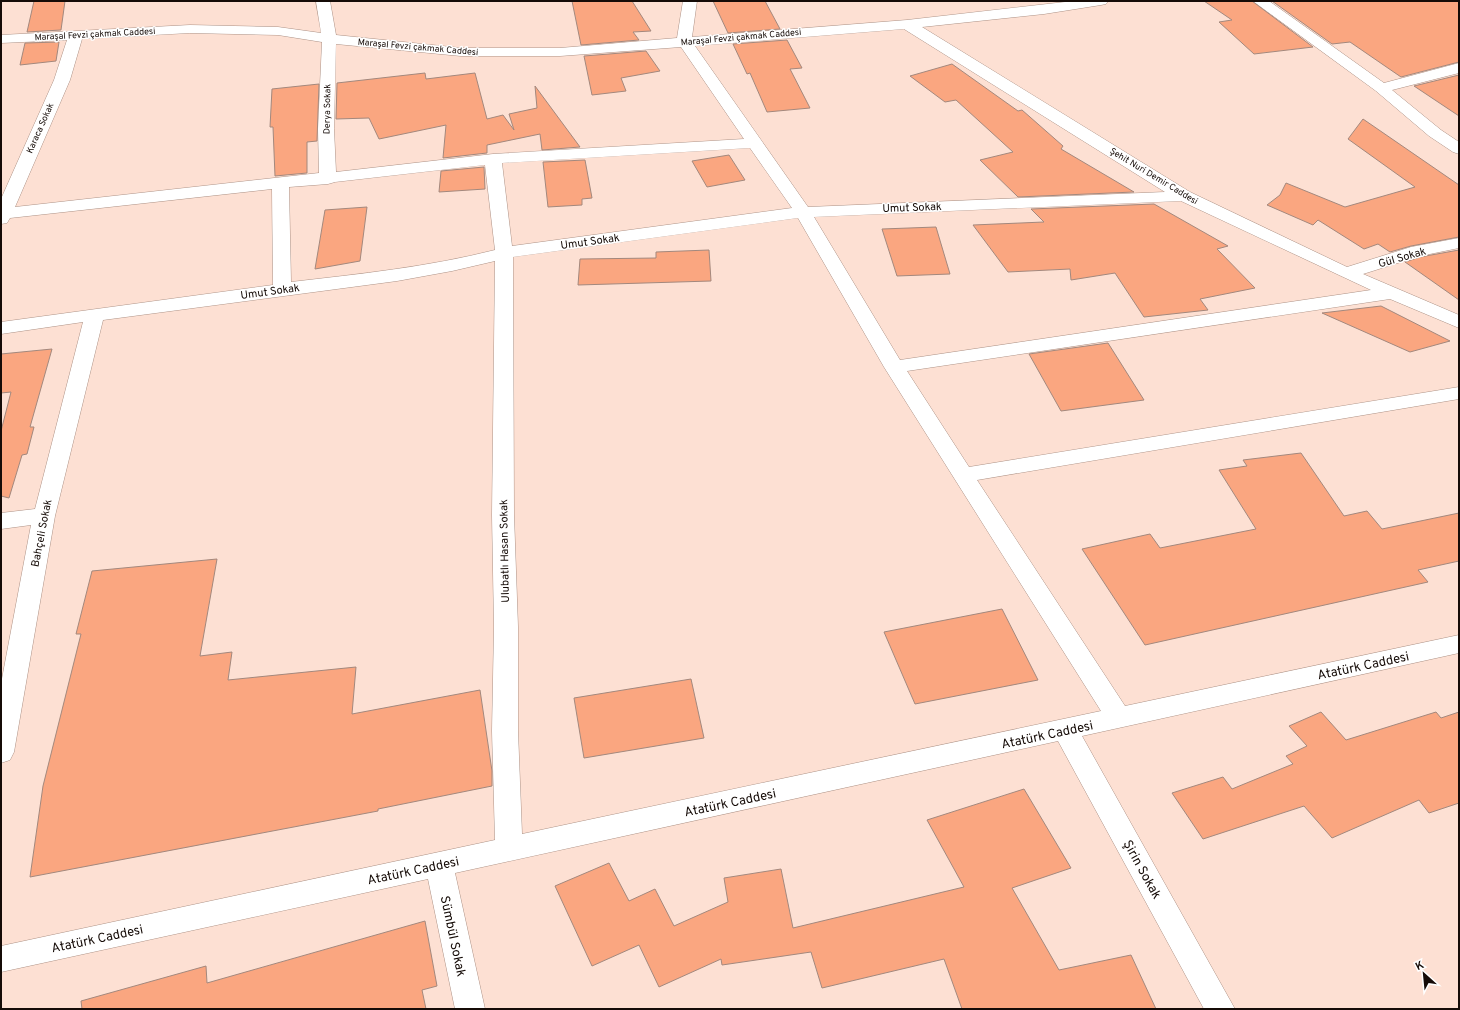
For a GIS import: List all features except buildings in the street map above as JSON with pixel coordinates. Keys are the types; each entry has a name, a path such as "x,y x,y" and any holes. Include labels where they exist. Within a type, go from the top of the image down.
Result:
{"street":[{"name":"Derya Sokak","path":"323,1 329,39 326,129 328,179"},
{"path":"690,1 684,41 802,212 894,367 1119,718"},
{"name":"Maraşal Fevzi çakmak Caddesi","path":"1,38 76,36 206,29 278,31 329,39 461,52 560,52 906,24 1044,10 1101,1"},
{"path":"1260,1 1381,88 1459,149"},
{"name":"Şehit Nuri Demir Caddesi","path":"906,24 1184,196 1346,273 1459,322"},
{"name":"Karaca Sokak","path":"2,216 62,80 76,36"},
{"path":"1381,88 1459,68"},
{"path":"2,216 493,160 754,143"},
{"name":"Ulubatlı Hasan Sokak","path":"493,160 504,253 502,514 506,627 506,731 510,850"},
{"path":"280,184 282,289"},
{"name":"Umut Sokak","path":"1,328 282,289 397,276 452,266 504,253 802,212 1184,196"},
{"name":"Gül Sokak","path":"1346,273 1418,251 1459,243"},
{"path":"894,367 1391,293"},
{"name":"Bahçeli Sokak","path":"1,752 44,516 94,316"},
{"path":"963,475 1459,393"},
{"path":"1,521 44,516"},
{"name":"Atatürk Caddesi","path":"1,959 1459,644"},
{"name":"Şirin Sokak","path":"1066,730 1220,1009"},
{"name":"Sümbül Sokak","path":"439,864 470,1009"}]}
